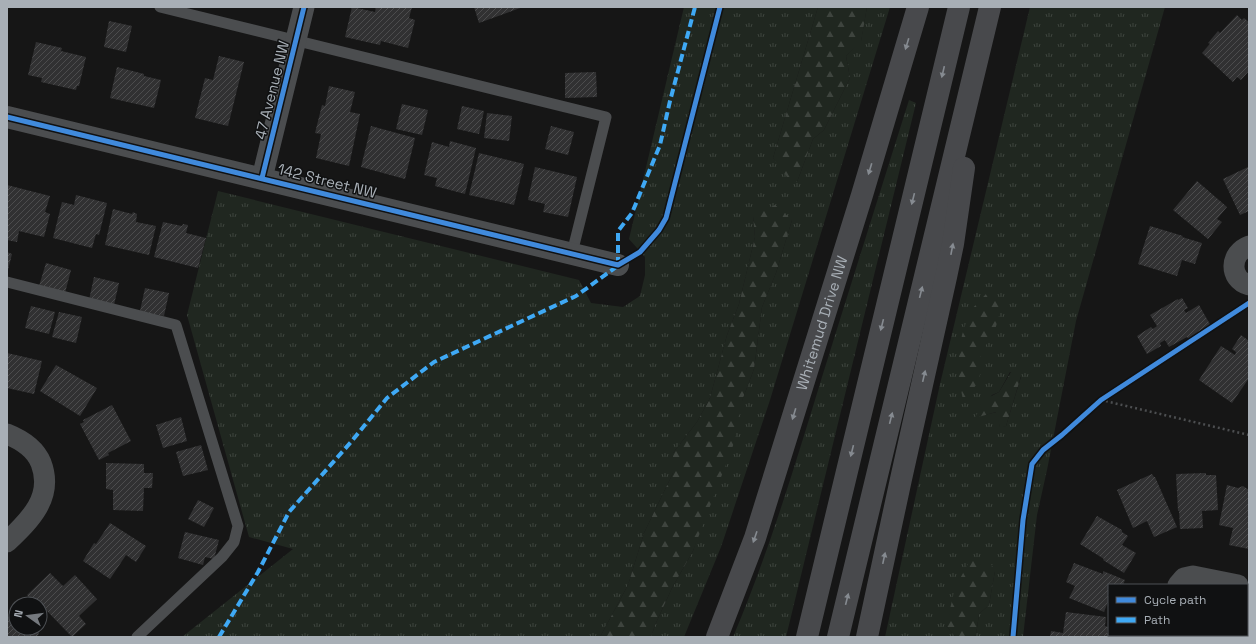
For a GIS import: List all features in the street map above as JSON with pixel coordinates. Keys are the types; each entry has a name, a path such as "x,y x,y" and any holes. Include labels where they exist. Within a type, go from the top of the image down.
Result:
{"highway":[{"name":"Whitemud Drive NW","path":"717,637 755,538 857,210 918,7"},
{"path":"807,637 959,7"},
{"path":"838,637 988,17"},
{"path":"867,637 953,244 988,17"}],"street":[{"name":"47 Avenue NW","path":"262,178 304,7"},
{"name":"142 Street NW","path":"7,117 618,265"},
{"path":"1249,246 1242,249 1237,255 1234,263 1234,272 1237,278 1242,283 1249,286"},
{"path":"7,434 26,444 39,458 45,480 44,491 40,503 30,519 7,542"},
{"path":"1179,584 1184,578 1193,576 1233,584"}],"lane":[{"path":"160,7 606,117 572,253"},
{"path":"7,282 176,325 238,526 234,542 222,557 137,637"}],"path":[{"path":"1101,400 1249,435"}],"green space":[{"path":"684,7 818,7 773,158 797,182 813,139 824,130 850,78 846,56 861,41 867,7 890,7 770,400 721,547 684,637 651,637 672,588 693,551 743,398 754,369 762,307 776,273 792,220 753,216 755,237 739,304 727,335 710,398 697,422 673,453 673,473 644,533 628,585 600,637 182,637 293,549 249,537 187,315 218,191 579,280 591,303 623,307 640,296 645,275 645,257 629,239"},
{"path":"818,7 867,7 861,42 846,56 850,78 824,130 813,139 797,182 791,182 773,158"},
{"path":"1030,7 1165,7 1076,321 1037,515 1023,637 973,637 976,635 979,614 989,605 995,571 946,626 956,637 885,637 940,384","holes":["1010,372 1021,377 1006,426 1000,427 997,412 976,417 992,395 999,392"]},
{"path":"909,100 916,103 786,637 733,637 781,508"},
{"path":"775,205 792,220 776,273 762,307 754,369 743,398 734,443 693,551 672,588 651,637 600,637 628,585 644,533 673,473 673,453 697,422 710,398 727,335 739,304 755,237 753,216"},
{"path":"986,294 1002,305 993,337 981,350 981,370 978,383 963,400 957,369 962,335 970,311"},
{"path":"1011,372 1021,376 1006,426 1000,428 996,412 975,418 984,400 999,392"},
{"path":"987,557 995,571 989,605 979,614 976,635 973,637 956,637 946,626 955,588 969,562"}],"building":[{"path":"352,7 375,12 376,7 412,7 409,18 415,20 408,48 381,41 380,45 345,37"},
{"path":"474,7 520,7 520,8 479,23"},
{"path":"1237,15 1242,20 1244,18 1249,22 1249,71 1241,80 1237,77 1233,82 1202,53 1218,31 1220,33"},
{"path":"109,21 132,26 126,52 104,47"},
{"path":"36,42 62,48 61,51 86,57 79,86 77,86 76,90 41,82 42,78 28,75"},
{"path":"219,56 244,62 228,126 195,118 205,78 213,80"},
{"path":"117,67 161,80 154,108 110,98"},
{"path":"596,72 597,97 565,98 565,73"},
{"path":"329,86 355,92 350,112 360,114 349,166 316,158 321,134 315,133 322,105 325,106"},
{"path":"402,104 428,110 422,135 396,129"},
{"path":"462,106 484,111 479,134 457,129"},
{"path":"487,113 512,116 509,141 484,138"},
{"path":"371,126 415,138 405,179 361,167"},
{"path":"551,126 574,132 568,155 545,149"},
{"path":"450,141 476,148 465,194 435,186 437,178 424,175 432,142 449,147"},
{"path":"479,153 524,164 514,205 469,195"},
{"path":"535,167 577,177 568,217 543,212 545,204 528,200"},
{"path":"1248,167 1249,211 1240,215 1223,179"},
{"path":"1197,181 1227,207 1217,219 1222,222 1208,239 1173,210"},
{"path":"7,185 50,196 45,212 50,214 44,237 19,231 17,242 7,240"},
{"path":"76,195 107,203 99,235 96,234 92,248 53,238 62,202 74,205"},
{"path":"113,209 132,214 133,212 137,214 136,222 156,226 149,255 105,245"},
{"path":"163,222 182,226 183,224 188,225 186,233 206,238 198,268 154,257"},
{"path":"1150,226 1202,243 1195,264 1182,260 1177,276 1138,264"},
{"path":"7,252 12,254 8,270 7,270"},
{"path":"46,263 71,270 65,293 39,286"},
{"path":"94,277 119,283 114,305 89,300"},
{"path":"145,288 169,293 164,316 140,311"},
{"path":"1182,298 1188,308 1184,310 1186,313 1199,305 1211,326 1189,340 1187,337 1169,347 1165,340 1160,343 1161,346 1147,354 1137,336 1151,327 1153,329 1157,326 1150,315"},
{"path":"31,306 55,312 49,334 25,328"},
{"path":"59,312 82,317 76,343 52,337"},
{"path":"1241,335 1249,341 1249,378 1232,403 1199,380 1221,346 1235,355 1236,352 1232,349"},
{"path":"7,353 42,361 34,394 7,388"},
{"path":"56,365 97,388 80,416 40,391"},
{"path":"112,405 131,441 108,453 109,455 99,460 80,424 84,422 83,420"},
{"path":"181,417 187,441 163,448 156,425"},
{"path":"201,445 208,470 183,476 176,452"},
{"path":"106,463 144,464 144,473 153,473 152,488 144,488 143,511 113,510 113,490 106,489"},
{"path":"1206,473 1206,475 1216,475 1218,510 1202,511 1203,528 1180,529 1176,474"},
{"path":"1152,474 1155,477 1177,527 1154,537 1147,521 1133,528 1117,490"},
{"path":"1227,485 1238,488 1243,486 1249,490 1249,549 1229,545 1233,528 1219,525"},
{"path":"198,500 214,508 204,527 188,519"},
{"path":"1097,516 1122,530 1122,532 1128,536 1122,545 1136,553 1124,573 1080,544"},
{"path":"110,523 146,546 136,562 126,555 110,579 83,561 94,543 96,544"},
{"path":"185,532 219,540 214,559 205,557 203,565 178,558"},
{"path":"1074,563 1103,574 1103,571 1125,580 1123,584 1108,584 1108,602 1104,612 1069,598 1075,586 1066,582"},
{"path":"50,573 63,586 75,575 97,599 79,616 86,624 72,637 48,612 48,596 27,595"},
{"path":"1066,612 1106,617 1105,626 1108,627 1108,636 1127,637 1050,637 1051,631 1063,633"},
{"path":"8,617 8,636 37,636 7,637"},
{"path":"1222,636 1244,636 1244,637"}],"marked path":[{"path":"618,265 618,231 632,213 660,145 695,7"},
{"path":"219,637 258,572 289,512 351,442 387,398 434,362 576,296 619,265"}],"cycle path":[{"path":"262,178 304,7"},
{"path":"7,117 618,265 640,252 659,230 666,218 720,7"},
{"path":"1013,637 1023,520 1032,464 1043,450 1101,400 1249,303"}]}
